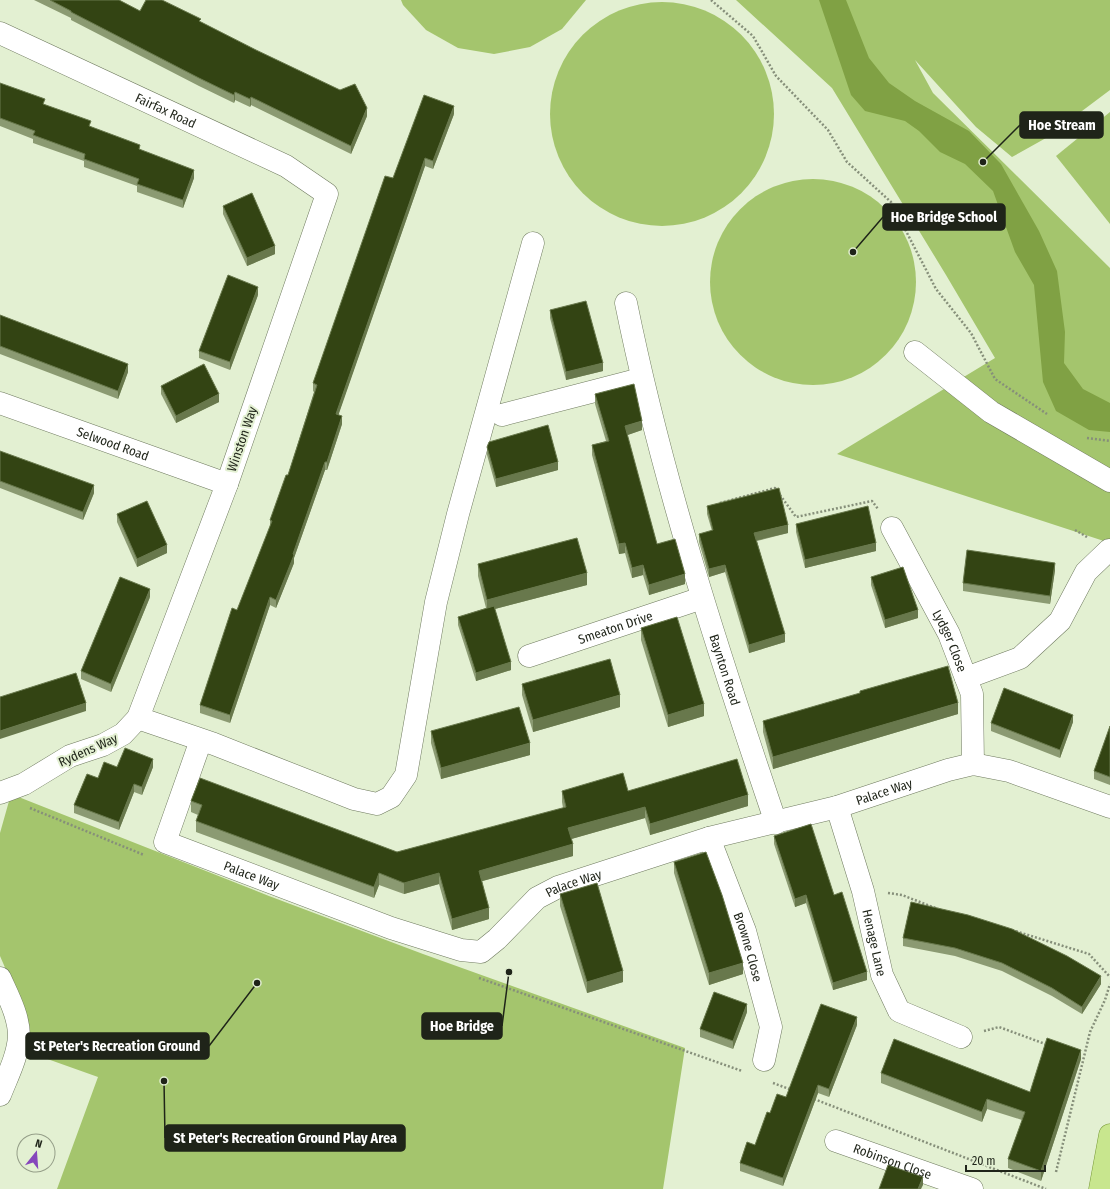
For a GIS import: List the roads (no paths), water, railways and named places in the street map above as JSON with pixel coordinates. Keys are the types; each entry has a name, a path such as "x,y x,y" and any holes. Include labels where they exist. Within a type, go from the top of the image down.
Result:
{"main road":[{"path":"1100,1189 1110,1135"}],"street":[{"name":"Fairfax Road","path":"0,33 286,166 327,194"},
{"name":"Winston Way","path":"152,683 227,484 327,194"},
{"path":"138,718 201,740 354,799 377,804 391,797 406,775 436,602 460,506 533,243"},
{"name":"Baynton Road","path":"626,303 641,379 702,598 776,823"},
{"path":"915,352 991,412 1110,482"},
{"path":"502,415 641,379"},
{"name":"Selwood Road","path":"0,403 227,484"},
{"name":"Lydger Close","path":"892,528 949,634 972,694 973,764"},
{"path":"966,678 1020,658 1060,621 1086,572 1109,550"},
{"name":"Smeaton Drive","path":"529,656 702,598"},
{"name":"Rydens Way","path":"0,793 24,784 70,756 102,745 123,734 138,718 152,683"},
{"name":"Palace Way","path":"201,740 165,842 391,928 461,950 481,952 497,939 537,898 558,887 709,838 837,807 948,770 973,764 1009,771 1110,807"},
{"name":"Henage Lane","path":"837,807 863,891 882,975 899,1011 961,1037"},
{"name":"Browne Close","path":"709,838 745,931 771,1027 765,1070"},
{"path":"0,978 12,1005 19,1036 15,1053 0,1095"},
{"name":"Robinson Close","path":"836,1141 972,1189"}],"place":[{"name":"Hoe Stream","path":"983,162"},
{"name":"Hoe Bridge School","path":"853,252"},
{"name":"Hoe Bridge","path":"509,972"},
{"name":"St Peter's Recreation Ground","path":"257,983"},
{"name":"St Peter's Recreation Ground Play Area","path":"164,1081"}]}
